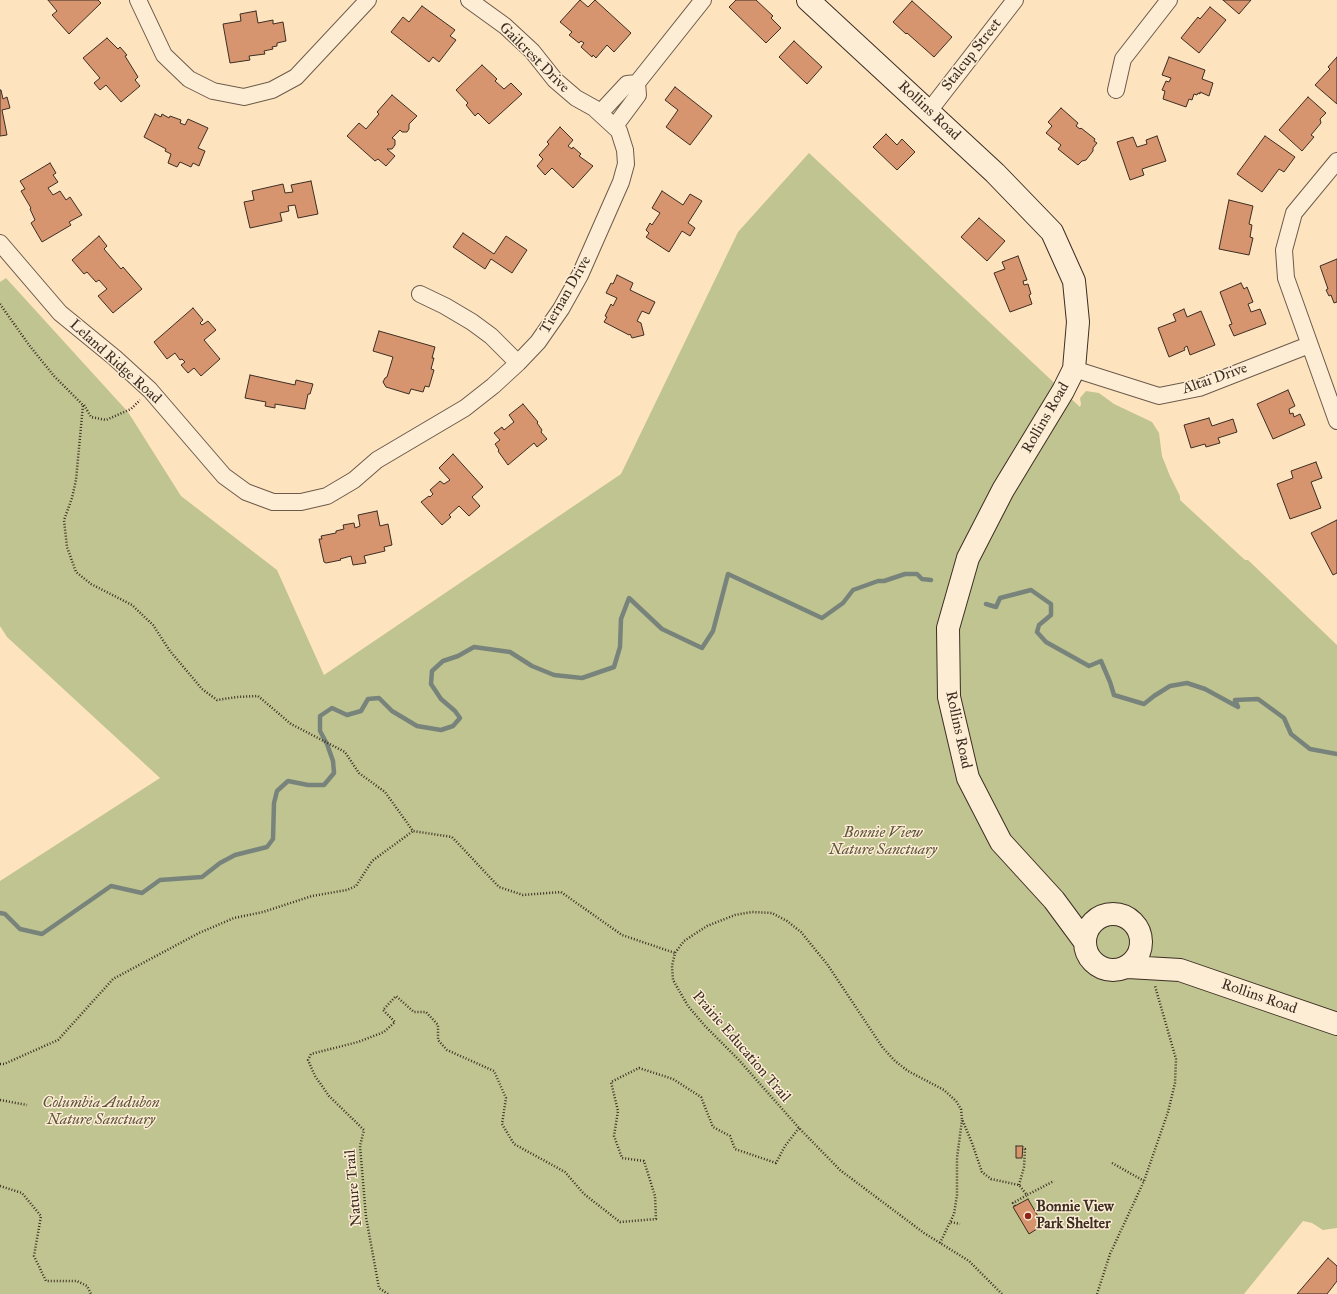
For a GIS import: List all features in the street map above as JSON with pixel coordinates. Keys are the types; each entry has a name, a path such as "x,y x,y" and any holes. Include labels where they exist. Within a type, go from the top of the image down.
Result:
{"street":[{"path":"138,0 164,55 189,79 213,91 244,97 272,90 296,77 368,0"},
{"name":"Gailcrest Drive","path":"469,0 505,26 526,46 555,80 576,98 600,113"},
{"path":"615,126 638,95 637,83 703,0"},
{"name":"Rollins Road","path":"808,0 995,173 1052,232 1074,281 1078,322 1074,369 1063,391 1003,490 968,558 948,628 949,697 968,778 1000,842 1054,900 1085,942 1089,957 1100,968 1115,971 1128,967 1180,970 1337,1024"},
{"name":"Stalcup Street","path":"929,111 1015,0"},
{"path":"1116,90 1123,59 1169,0"},
{"path":"600,113 627,84 637,83"},
{"name":"Tiernan Drive","path":"273,502 301,502 326,496 354,480 377,460 465,408 493,386 538,342 561,309 580,275 621,182 626,164 625,150 619,131 600,113"},
{"path":"1337,162 1294,213 1284,250 1286,278 1337,422"},
{"name":"Leland Ridge Road","path":"0,243 60,314 115,358 150,390 224,476 246,492 273,502"},
{"path":"420,294 445,306 472,322 491,336 518,363"},
{"name":"Altai Drive","path":"1074,369 1159,396 1199,388 1309,345"},
{"name":"Rollins Road","path":"1054,900 1094,914 1114,914 1123,916 1137,926 1140,934 1162,956 1180,970"},
{"path":"1085,942 1086,933 1091,925 1097,919 1105,915"},
{"path":"1128,967 1140,953 1142,943 1140,934"}],"path":[{"path":"0,304 29,346 54,376 83,405 91,417 106,420 131,409 150,390"},
{"path":"83,405 76,480 72,498 64,520 67,547 76,572 91,584 132,605 153,625 170,651 202,689 217,700 237,696 258,696 291,724 345,752 359,772 385,792 413,831"},
{"path":"0,1064 4,1064 58,1040 113,979 199,933 234,918 264,912 312,896 347,890 356,886 372,861 413,831 452,837 498,888 523,894 561,892 622,935 675,953 684,941 707,926 735,915 752,912 772,913 787,921 801,932 827,964 883,1048 895,1061 908,1071 944,1090 956,1101 961,1109 962,1119 957,1158 957,1195 954,1214 940,1243"},
{"name":"Prairie Education Trail","path":"675,953 672,966 673,980 688,1006 705,1026 738,1059 799,1128 840,1170 924,1233 969,1261 1002,1294"},
{"path":"1097,1294 1110,1254 1144,1181 1168,1112 1175,1082 1176,1058 1157,997 1155,983"},
{"name":"Nature Trail","path":"388,1294 380,1288 366,1217 360,1146 364,1130 329,1096 315,1076 308,1060 311,1054 358,1042 384,1032 395,1022 383,1010 396,996 414,1012 426,1012 438,1025 438,1040 447,1050 494,1071 506,1098 502,1124 514,1144 565,1172 584,1194 620,1222 656,1219 655,1196 644,1161 622,1158 614,1136 618,1111 611,1082 639,1068 673,1079 701,1097 713,1127 730,1136 735,1148 776,1163 785,1146 799,1128"},
{"path":"0,1100 27,1105"},
{"path":"962,1119 982,1172 991,1180 1019,1185 1027,1195"},
{"path":"1019,1185 1024,1167 1025,1149 1022,1149"},
{"path":"1112,1163 1144,1181"},
{"path":"1015,1206 1013,1203 1054,1181"},
{"path":"0,1186 22,1193 42,1216 34,1256 46,1281 76,1281 86,1286 91,1294"},
{"path":"951,1222 960,1224"}],"green space":[{"name":"Bonnie View Nature Sanctuary","path":"809,153 1080,407 1080,398 1086,391 1099,393 1114,404 1152,422 1159,433 1162,456 1180,496 1180,500 1245,560 1248,560 1337,645 1337,1228 1323,1230 1312,1223 1303,1221 1244,1294 0,1294 0,881 160,778 7,637 0,626 0,282 6,278 128,412 181,496 277,570 324,675 621,474 738,232"}],"building":[{"path":"48,0 98,0 101,3 69,34 52,15 57,11"},
{"path":"580,0 588,7 595,0 631,33 614,52 607,45 596,58 593,55 592,57 581,47 584,43 581,41 579,43 569,35 572,32 560,22"},
{"path":"736,0 756,0 773,16 771,18 781,28 766,43 729,7"},
{"path":"1223,0 1251,0 1239,14"},
{"path":"912,1 952,37 934,57 893,22"},
{"path":"422,6 455,30 450,36 456,40 439,62 433,57 429,62 391,32 403,17 409,22"},
{"path":"1210,7 1226,20 1199,53 1181,38 1198,17 1200,19"},
{"path":"256,11 258,23 273,20 273,24 283,22 286,41 277,43 277,46 272,47 273,49 264,51 265,54 249,56 250,60 230,63 223,24 241,21 240,14"},
{"path":"107,38 118,49 120,47 127,55 125,56 138,77 135,80 140,86 121,102 106,85 100,90 94,83 100,78 83,58"},
{"path":"794,41 822,67 807,84 779,57"},
{"path":"1169,57 1205,70 1202,79 1213,83 1209,96 1200,92 1200,94 1198,93 1197,95 1194,94 1192,100 1189,99 1186,107 1163,99 1165,91 1162,90 1166,81 1169,82 1171,78 1162,75"},
{"path":"1337,57 1337,104 1315,85 1330,69 1328,67"},
{"path":"482,65 497,79 495,81 504,89 511,83 522,94 489,124 478,113 475,116 466,105 468,103 456,90"},
{"path":"675,87 712,116 690,145 666,127 678,110 665,100"},
{"path":"0,90 3,99 7,97 10,108 2,110 7,135 0,136"},
{"path":"392,95 417,116 409,124 409,129 407,132 402,132 400,130 392,138 395,140 395,145 392,149 387,149 395,156 386,166 378,159 375,161 347,136 359,123 366,129 379,114 377,112"},
{"path":"1308,97 1326,113 1320,119 1321,123 1311,135 1314,137 1302,151 1279,130"},
{"path":"1061,108 1078,123 1076,126 1095,139 1094,141 1097,143 1086,160 1082,161 1078,165 1058,149 1061,145 1046,133 1052,126 1048,122"},
{"path":"155,114 161,117 162,114 169,118 170,116 181,120 180,123 185,125 188,119 208,128 198,148 205,151 199,166 193,163 191,167 180,162 177,167 168,163 171,154 165,151 166,149 144,137"},
{"path":"560,127 573,140 568,146 572,149 573,147 581,154 579,156 593,166 573,188 552,168 545,175 537,166 543,159 539,155 549,144 547,142"},
{"path":"886,134 897,145 902,139 915,152 897,170 873,147"},
{"path":"1157,136 1166,161 1142,169 1144,175 1130,180 1117,142 1133,137 1137,147 1147,144 1146,140"},
{"path":"1265,136 1295,157 1284,172 1279,169 1262,192 1237,174"},
{"path":"50,163 56,173 53,175 58,182 48,188 53,195 60,191 66,200 70,197 82,215 69,222 71,225 42,242 31,223 35,220 30,209 31,208 21,191 25,189 20,181"},
{"path":"311,181 318,214 298,218 295,205 288,206 289,211 280,213 282,221 250,228 244,202 254,200 252,191 283,184 285,193 293,192 291,185"},
{"path":"662,191 683,205 690,194 702,201 688,223 695,228 690,236 682,231 669,252 646,237 649,233 646,230 650,223 652,225 660,213 652,208"},
{"path":"1229,200 1253,206 1249,224 1252,225 1250,237 1253,238 1249,255 1219,249"},
{"path":"979,218 1005,241 987,261 961,237"},
{"path":"463,233 494,254 506,236 527,250 512,273 491,259 485,269 453,247"},
{"path":"99,236 107,246 104,249 121,269 123,267 142,289 113,313 98,296 107,289 99,280 96,282 87,272 84,274 72,260"},
{"path":"1018,256 1027,280 1023,281 1024,285 1028,284 1032,304 1010,312 994,273 1005,269 1002,262"},
{"path":"1337,259 1337,302 1334,303 1331,295 1329,296 1326,290 1328,289 1320,266"},
{"path":"617,275 633,283 630,290 655,302 649,314 642,311 637,321 641,323 644,335 632,338 630,334 629,335 604,322 607,317 605,316 611,304 613,306 617,298 606,293 611,283 613,284"},
{"path":"1241,283 1244,289 1247,287 1253,302 1248,304 1251,312 1260,309 1266,324 1234,336 1229,325 1232,324 1220,292"},
{"path":"193,308 203,320 200,323 202,325 208,321 216,330 204,340 220,359 201,376 194,368 188,373 181,365 185,362 182,359 180,360 175,353 167,359 154,342"},
{"path":"1184,309 1187,317 1201,311 1215,345 1190,355 1187,346 1184,348 1185,350 1169,357 1158,328 1176,321 1173,314"},
{"path":"379,331 435,347 431,369 434,370 429,387 425,386 423,392 411,389 409,394 386,387 383,382 387,377 393,357 373,351"},
{"path":"250,375 295,385 296,380 313,384 310,394 308,394 305,409 275,404 275,408 265,406 266,402 245,398"},
{"path":"1288,390 1295,406 1289,409 1290,414 1293,413 1294,417 1300,414 1305,425 1273,439 1257,404"},
{"path":"523,404 538,422 537,423 542,430 541,432 547,439 537,447 534,443 508,465 498,451 499,450 495,444 500,440 494,433 502,427 504,430 514,422 509,415"},
{"path":"1209,418 1212,426 1233,419 1237,432 1218,438 1220,443 1206,447 1205,444 1191,448 1184,425"},
{"path":"453,454 483,487 472,497 480,506 469,516 459,506 449,515 451,517 442,525 421,502 433,494 430,490 440,481 444,484 450,480 439,468"},
{"path":"1316,462 1322,478 1311,482 1321,508 1290,519 1277,484 1293,478 1291,471"},
{"path":"377,511 380,526 388,524 392,545 384,547 385,551 364,556 366,563 353,565 351,556 340,559 341,560 326,563 324,562 319,539 322,539 321,536 336,533 336,531 344,529 343,525 354,523 355,528 360,526 358,515"},
{"path":"1337,520 1337,573 1333,575 1311,533"},
{"path":"1016,1146 1023,1146 1022,1158 1016,1158"},
{"name":"Bonnie View Park Shelter","path":"1028,1199 1043,1225 1029,1234 1013,1207"},
{"path":"1328,1258 1337,1266 1337,1281 1327,1294 1297,1294"}],"waterway":[{"path":"0,913 5,914 20,929 42,934 111,886 142,893 160,880 202,877 220,863 235,855 267,847 273,839 274,803 277,791 288,781 308,785 324,785 334,773 333,761 327,744 320,731 320,716 332,708 347,715 361,711 368,699 379,698 392,711 417,726 441,730 453,726 460,718 455,711 441,699 431,684 432,671 443,661 458,656 474,647 510,652 532,666 554,675 582,678 614,667 620,647 621,619 629,598 662,629 702,648 713,631 728,574 822,618 843,603 853,590 878,581 884,581 905,574 917,574 922,579 931,580"},
{"path":"986,604 996,607 1000,598 1031,590 1051,604 1051,615 1039,625 1037,632 1046,642 1089,666 1101,661 1114,695 1144,704 1170,686 1187,683 1205,689 1238,707 1235,700 1258,699 1284,718 1291,734 1310,749 1337,754"}],"place":[{"name":"Bonnie View Park Shelter","path":"1028,1216"}],"park label":[{"name":"Columbia Audubon Nature Sanctuary","path":"101,1112"}]}
